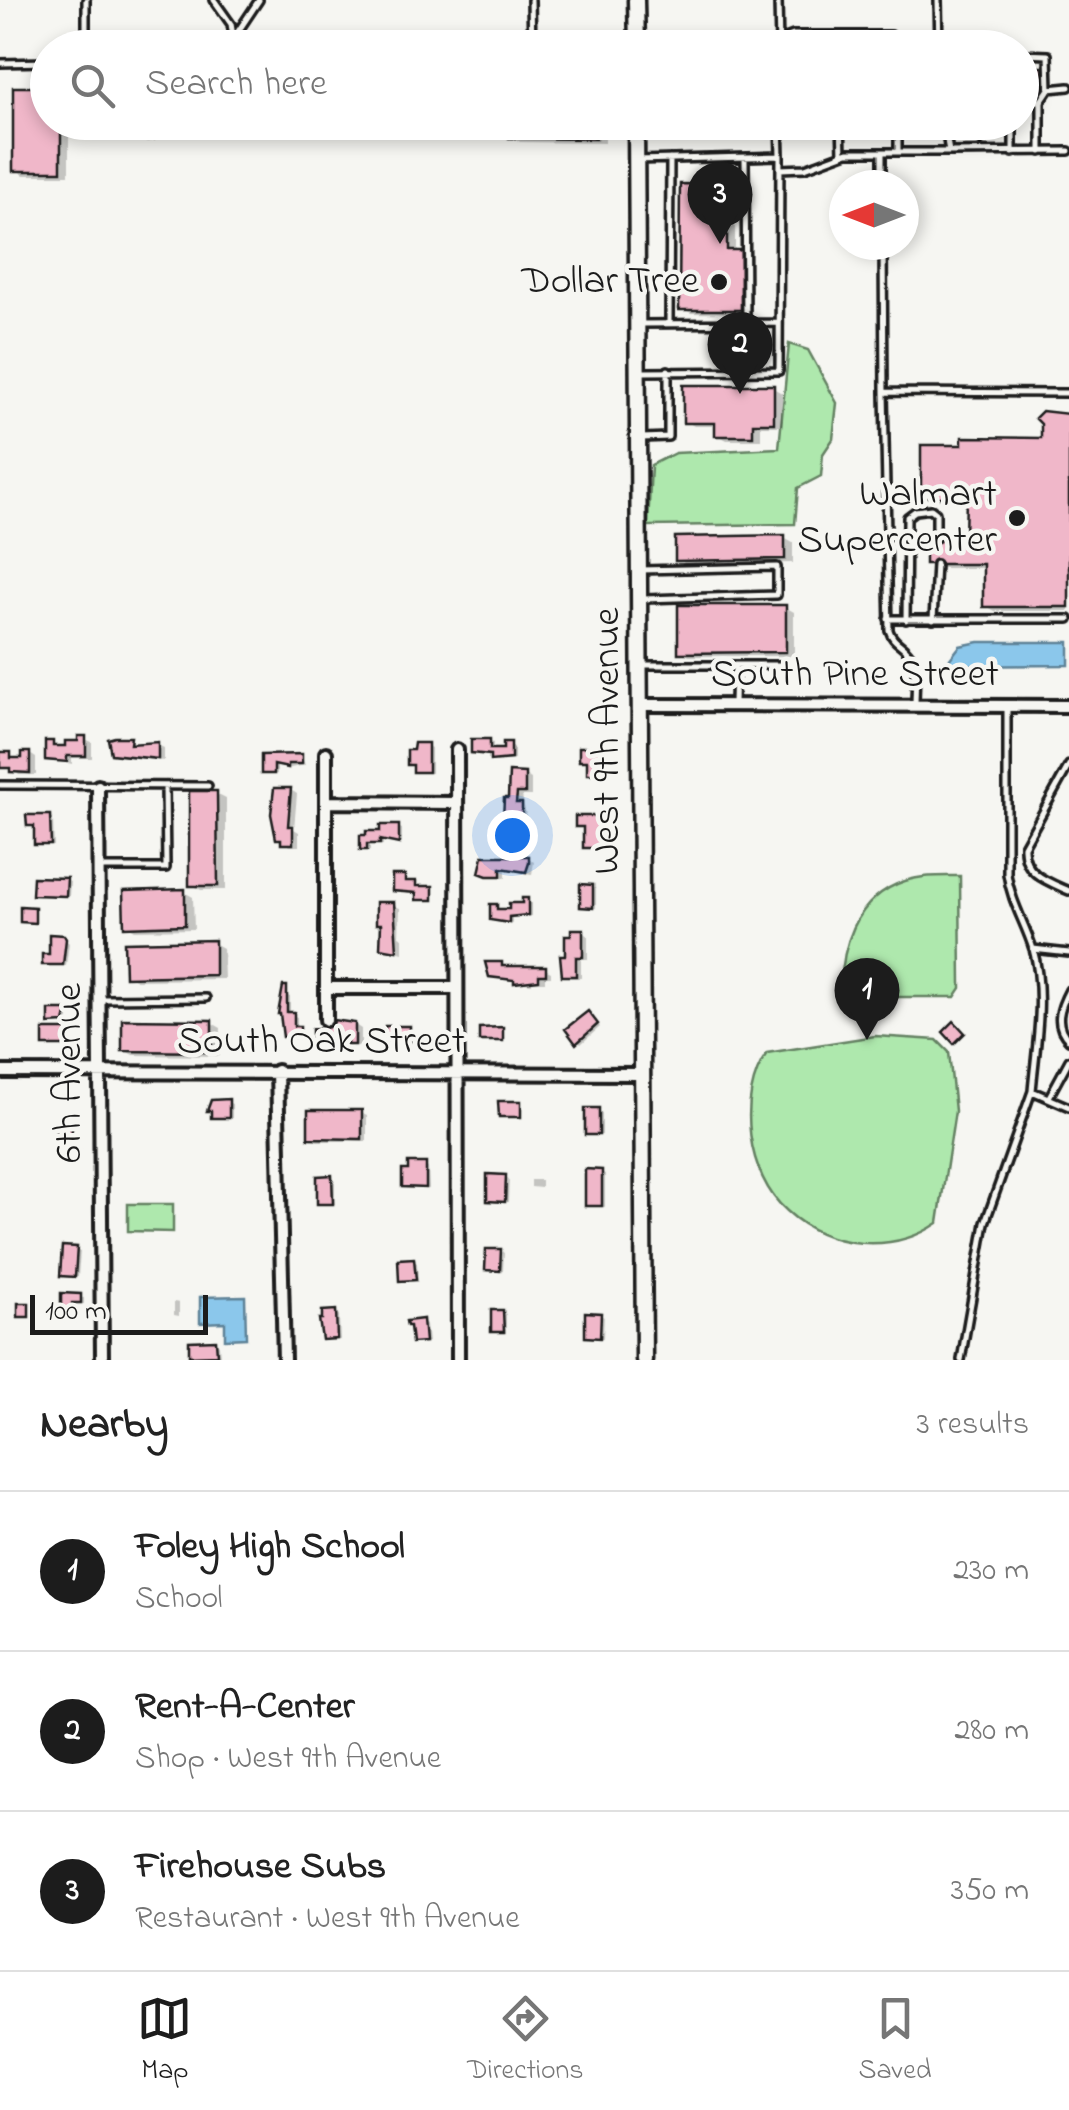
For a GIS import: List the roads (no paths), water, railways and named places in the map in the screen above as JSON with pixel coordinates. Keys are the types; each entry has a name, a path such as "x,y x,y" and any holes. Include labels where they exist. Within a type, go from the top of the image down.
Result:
{"street":[{"path":"636,0 637,30"},
{"name":"West 9th Avenue","path":"636,140 644,1360"},
{"name":"South Pine Street","path":"641,705 1069,706"},
{"path":"457,750 458,1360"},
{"path":"326,753 326,1020"},
{"name":"6th Avenue","path":"98,786 102,1360"},
{"path":"326,802 456,803"},
{"path":"327,988 456,988"},
{"path":"276,1071 284,1360"},
{"name":"South Oak Street","path":"0,1072 642,1074"}],"lane":[{"path":"86,0 86,30"},
{"path":"214,0 234,30"},
{"path":"239,30 259,0"},
{"path":"531,0 532,30"},
{"path":"778,0 779,30"},
{"path":"938,0 939,30"},
{"path":"1039,54 1048,55 1048,88 1041,100 1041,152"},
{"path":"0,63 30,62"},
{"path":"1048,88 1069,87"},
{"path":"638,372 779,371 779,140"},
{"path":"842,140 842,154"},
{"path":"898,140 898,152"},
{"path":"947,140 949,152"},
{"path":"1013,140 1013,153"},
{"path":"780,169 805,168 842,154 1069,151"},
{"path":"882,152 882,170"},
{"path":"637,160 780,156"},
{"path":"745,158 746,324"},
{"path":"670,160 670,324"},
{"path":"882,260 888,619 892,639 914,661 915,706"},
{"path":"638,324 779,323"},
{"path":"639,438 668,437 668,370"},
{"path":"884,392 1069,393"},
{"path":"906,620 908,517 915,511 931,508 936,513 936,538"},
{"path":"933,620 936,564"},
{"path":"640,570 778,568 777,595 640,599"},
{"path":"888,619 1069,619"},
{"path":"640,665 780,665"},
{"path":"734,705 735,665"},
{"path":"961,1360 986,1223 1032,1091 1040,995 1033,950 1011,898 1007,874 1006,706"},
{"path":"1069,765 1024,846 1024,858 1032,872 1069,891"},
{"path":"0,785 208,786"},
{"path":"99,868 166,868 165,786"},
{"path":"1033,950 1069,953"},
{"path":"1069,990 1058,1021 1069,1040"},
{"path":"99,999 206,998"},
{"path":"1048,1098 1069,1060"},
{"path":"1032,1091 1069,1107"}],"water":[{"path":"979,642 1069,642 1069,665 951,666 949,660 960,646"},
{"path":"245,1296 246,1338 225,1339 225,1322 200,1323 200,1297"}],"place":[{"name":"Firehouse Subs","path":"720,244"},
{"name":"Dollar Tree","path":"719,282"},
{"name":"Rent-A-Center","path":"740,394"},
{"name":"Walmart Supercenter","path":"1017,518"},
{"name":"Foley High School","path":"867,1040"}]}
